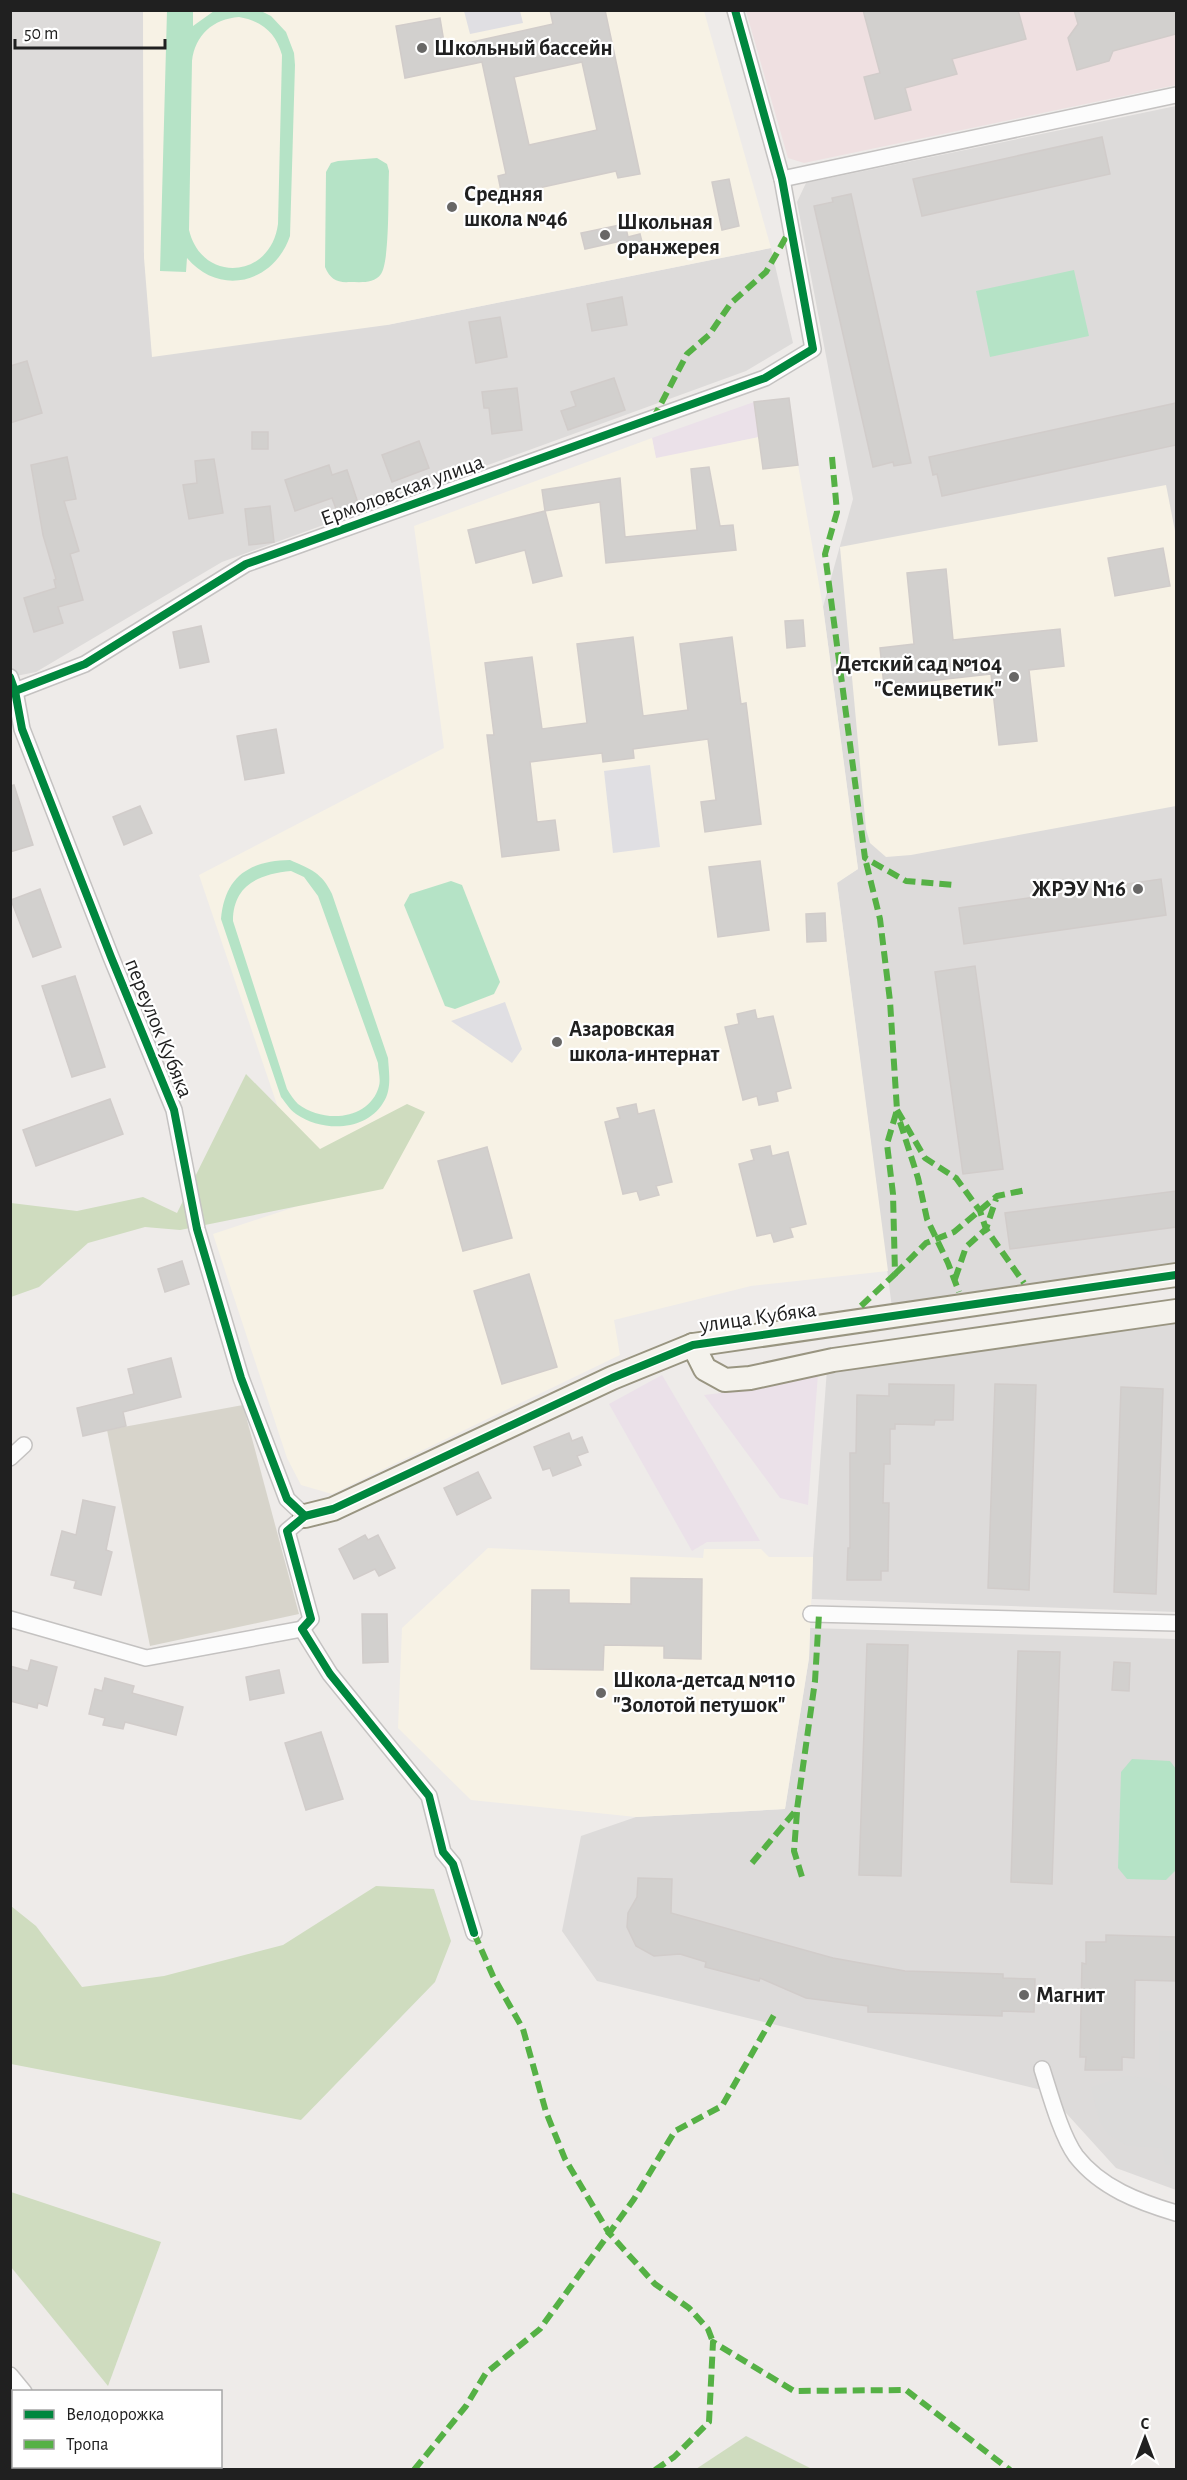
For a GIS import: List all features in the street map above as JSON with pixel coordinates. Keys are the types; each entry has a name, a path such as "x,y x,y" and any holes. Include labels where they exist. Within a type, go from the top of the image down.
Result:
{"street":[{"path":"735,10 782,179 1176,95"},
{"name":"Ермоловская улица","path":"12,687 85,664 246,564 765,378 813,349 782,179"},
{"name":"переулок Кубяка","path":"12,687 22,729 111,957 174,1110 197,1229 241,1378 287,1499 305,1516"},
{"name":"улица Кубяка","path":"305,1516 333,1509 612,1378 693,1344 1176,1275"},
{"name":"улица Кубяка","path":"693,1344 705,1369 725,1380 750,1378 833,1360 1176,1311"},
{"path":"10,1458 24,1445"},
{"path":"10,1619 146,1658 302,1629 310,1619 287,1531 305,1516"},
{"path":"811,1614 1176,1623"},
{"path":"302,1629 330,1674 429,1796 443,1852 453,1864 474,1933"},
{"path":"1042,2069 1059,2119 1076,2155 1100,2179 1138,2202 1176,2213"},
{"path":"10,2375 23,2390"}],"shaded area":[{"path":"11,11 143,11 144,258 387,325 771,248 793,343 746,371 222,562 36,672 11,677"},
{"name":"Средняя школа №46","path":"143,11 704,11 771,248 387,325 152,357 144,258"},
{"path":"464,11 520,11 523,23 470,34"},
{"path":"746,11 1176,11 1176,85 804,163 788,158"},
{"path":"1176,106 1176,1265 892,1308 837,882 858,869 823,607 853,499 797,202 806,183"},
{"path":"754,402 759,437 656,459 652,438"},
{"name":"Азаровская школа-интернат","path":"759,437 763,469 798,465 823,607 858,869 837,883 888,1271 751,1286 614,1320 620,1355 332,1494 301,1485 287,1458 213,1234 310,1202 199,875 444,748 414,526 652,438 656,458"},
{"name":"Детский сад №104 \"Семицветик\"","path":"1166,485 1176,536 1176,806 911,855 886,857 870,843 866,829 840,547"},
{"path":"650,765 660,847 613,853 604,771"},
{"path":"505,1002 522,1049 512,1063 451,1021"},
{"path":"1176,1317 1176,1612 812,1599 827,1369"},
{"path":"818,1374 808,1505 780,1498 704,1395 762,1388"},
{"path":"662,1375 760,1541 707,1542 692,1551 609,1404"},
{"path":"243,1405 299,1614 150,1646 107,1430"},
{"name":"Школа-детсад №110 \"Золотой петушок\"","path":"488,1548 703,1558 704,1549 761,1549 769,1557 813,1557 809,1658 785,1809 636,1817 471,1800 398,1728 402,1628"},
{"path":"810,1628 1176,1639 1176,2190 1116,2168 1046,2091 597,1981 562,1931 581,1836 636,1817 785,1809 809,1658"},
{"path":"1159,2031 1176,2031 1176,2070 1159,2070"},
{"path":"1124,2076 1149,2078 1176,2092 1176,2165 1165,2165 1162,2148 1128,2146 1109,2135 1099,2120 1091,2087"}],"green space":[{"path":"167,11 193,11 193,26 214,11 261,11 271,16 286,32 294,53 290,236 272,265 259,274 245,279 230,281 215,278 200,270 187,258 186,272 160,271","holes":["230,18 247,19 261,25 272,34 282,55 278,224 273,242 263,256 250,264 236,268 221,266 207,260 196,248 189,230 192,61 201,36 213,25"]},
{"path":"377,158 387,164 389,171 384,267 381,274 371,281 338,281 329,275 325,267 326,172 331,163 338,161"},
{"path":"1074,270 1089,336 990,357 976,291"},
{"path":"290,860 304,866 320,876 328,887 388,1058 389,1081 386,1098 375,1113 354,1124 330,1126 306,1120 294,1112 281,1097 221,919 223,904 228,892 241,874 251,868 275,861","holes":["291,871 304,877 318,896 378,1063 380,1083 374,1097 366,1106 345,1115 333,1116 309,1110 298,1104 287,1089 233,921 238,898 250,884 268,875"]},
{"path":"451,881 462,885 500,982 494,994 455,1009 445,1006 404,905 410,894"},
{"path":"246,1074 320,1149 407,1104 425,1112 383,1189 180,1230 145,1227 88,1243 39,1287 11,1297 11,1203 77,1211 143,1197 177,1213"},
{"path":"1132,1759 1170,1761 1176,1769 1176,1870 1166,1880 1127,1879 1118,1868 1121,1772"},
{"path":"376,1886 434,1889 451,1941 435,1982 301,2120 11,2064 11,1906 36,1926 82,1987 164,1976 283,1945"},
{"path":"11,2192 161,2242 108,2386 11,2267"},
{"path":"746,2436 812,2469 696,2469"}],"building":[{"path":"550,10 605,10 640,174 618,178 616,171 502,196 498,176 506,174 482,62 405,78 396,26 440,18 445,48 553,24","holes":["582,62 597,130 529,145 514,77"]},
{"path":"863,10 1018,10 1026,39 952,59 957,74 905,88 911,110 875,119 864,77 880,73"},
{"path":"1074,10 1176,10 1176,34 1113,51 1109,61 1077,70 1068,38 1078,24"},
{"path":"1102,137 1110,174 922,216 913,179"},
{"path":"729,179 739,226 722,230 712,182"},
{"path":"851,194 911,463 894,466 893,462 873,467 814,206 833,202 832,198"},
{"name":"Школьная оранжерея","path":"625,224 628,237 640,234 644,250 623,254 621,241 585,249 581,233"},
{"path":"622,297 627,325 592,331 587,304"},
{"path":"500,317 507,357 476,363 469,322"},
{"path":"27,361 42,413 10,423 10,366"},
{"path":"614,378 625,410 568,430 561,411 576,406 571,392"},
{"path":"517,388 522,430 492,434 489,408 484,408 482,392"},
{"path":"789,398 798,465 763,469 754,402"},
{"path":"1176,403 1176,445 942,496 937,474 933,475 929,457"},
{"path":"252,432 268,432 268,449 252,449"},
{"path":"419,441 429,468 392,482 382,455"},
{"path":"67,457 76,499 64,501 79,551 70,554 83,600 58,607 63,623 34,632 24,598 56,588 54,580 56,579 43,535 31,465"},
{"path":"214,459 223,513 189,519 183,485 197,483 195,461"},
{"path":"329,465 332,475 347,470 360,509 339,517 332,498 295,511 285,480"},
{"path":"709,467 720,526 733,525 736,550 606,563 600,502 545,511 542,490 620,478 625,537 697,530 691,469"},
{"path":"270,506 274,542 249,545 245,509"},
{"path":"545,511 562,576 533,583 525,550 476,563 468,530"},
{"path":"1163,548 1170,586 1115,596 1108,558"},
{"path":"946,569 953,640 1060,629 1064,666 1029,670 1037,741 999,745 991,674 884,686 880,648 914,644 907,573"},
{"path":"803,620 805,646 787,648 785,621"},
{"path":"201,626 209,662 180,668 173,632"},
{"path":"633,637 643,716 688,710 680,644 732,637 741,704 746,703 761,824 705,832 701,802 716,800 708,739 633,749 634,758 603,762 602,753 530,762 537,822 555,820 559,850 502,857 487,735 494,735 485,663 532,657 542,729 587,723 577,644"},
{"path":"276,729 284,773 245,780 237,736"},
{"path":"14,785 33,845 10,852 10,786"},
{"path":"140,806 152,833 124,845 113,817"},
{"path":"760,861 769,930 718,937 709,867"},
{"path":"1161,879 1166,915 964,944 959,908"},
{"path":"40,889 61,947 33,957 11,900"},
{"path":"825,913 826,941 807,942 806,914"},
{"path":"975,966 1003,1169 963,1174 935,972"},
{"path":"75,976 105,1067 72,1077 42,986"},
{"path":"755,1010 757,1019 773,1016 791,1088 776,1092 778,1101 759,1105 757,1096 743,1100 725,1027 739,1024 737,1014"},
{"path":"110,1099 123,1134 36,1166 23,1130"},
{"path":"636,1104 638,1114 654,1110 672,1182 656,1186 659,1195 640,1200 637,1191 623,1194 605,1122 620,1118 617,1108"},
{"path":"770,1146 772,1156 788,1152 806,1224 790,1228 793,1237 774,1242 771,1233 757,1236 739,1164 754,1160 751,1150"},
{"path":"487,1147 512,1238 463,1251 438,1161"},
{"path":"1176,1191 1176,1227 1010,1249 1005,1213"},
{"path":"182,1261 189,1284 165,1292 158,1269"},
{"path":"529,1274 557,1367 502,1384 474,1291"},
{"path":"171,1358 181,1397 123,1412 126,1426 83,1436 77,1408 134,1394 128,1369"},
{"path":"889,1384 954,1385 953,1420 935,1420 934,1425 895,1424 895,1429 890,1429 890,1464 884,1464 883,1503 889,1503 888,1571 881,1571 881,1580 847,1580 848,1548 850,1548 850,1453 856,1453 857,1395 889,1396"},
{"path":"995,1384 1036,1385 1029,1590 988,1588"},
{"path":"1121,1387 1163,1389 1156,1594 1114,1592"},
{"path":"569,1433 572,1441 582,1437 588,1452 577,1456 581,1465 553,1476 550,1468 543,1470 534,1447"},
{"path":"478,1472 491,1498 457,1515 444,1488"},
{"path":"83,1500 115,1507 106,1550 112,1552 101,1595 74,1588 76,1581 51,1575 62,1531 76,1535"},
{"path":"365,1535 368,1540 378,1535 395,1568 379,1576 375,1569 354,1579 339,1549"},
{"path":"631,1578 702,1579 701,1659 664,1658 664,1646 604,1645 603,1670 531,1669 532,1590 569,1590 569,1603 631,1604"},
{"path":"362,1614 387,1614 388,1662 363,1663"},
{"path":"867,1644 908,1645 901,1876 859,1875"},
{"path":"1018,1651 1060,1652 1052,1884 1011,1882"},
{"path":"31,1660 57,1667 47,1706 38,1703 37,1708 10,1701 10,1666 28,1671"},
{"path":"1114,1662 1130,1663 1129,1691 1112,1690"},
{"path":"279,1670 284,1693 250,1700 246,1677"},
{"path":"105,1678 134,1686 132,1693 183,1707 176,1735 125,1722 123,1729 103,1725 105,1718 89,1714 95,1689 102,1691"},
{"path":"321,1732 343,1799 306,1810 285,1743"},
{"path":"638,1878 672,1879 671,1913 833,1958 905,1971 1003,1974 1003,1978 1035,1979 1034,2012 1002,2011 1002,2016 868,2012 868,2006 806,1998 760,1978 759,1981 705,1967 706,1962 680,1954 654,1956 636,1946 627,1927 628,1913 637,1897"},
{"path":"1106,1935 1176,1937 1176,1981 1135,1980 1134,2058 1122,2057 1122,2070 1085,2070 1086,2057 1080,2057 1082,1963 1086,1964 1086,1942 1106,1942"}],"marked path":[{"path":"653,419 687,354 709,335 731,303 766,272 790,230"},
{"path":"832,457 837,512 825,554 865,858 906,881 953,885"},
{"path":"861,1306 895,1274 893,1194 887,1144 897,1110 890,1001 880,919 865,858"},
{"path":"897,1110 925,1158 956,1178 980,1211 986,1229 1024,1283"},
{"path":"900,1122 918,1178 927,1219 959,1292"},
{"path":"895,1274 926,1243 954,1232 997,1196 1026,1190"},
{"path":"955,1279 966,1247 986,1229 996,1199"},
{"path":"752,1863 797,1809 815,1681 819,1614"},
{"path":"797,1812 794,1851 802,1877"},
{"path":"474,1933 493,1976 523,2029 546,2112 565,2159 609,2233 655,2284 689,2308 708,2329 713,2342"},
{"path":"414,2470 466,2406 486,2373 540,2329 634,2199 675,2131 722,2106 774,2015"},
{"path":"655,2470 674,2457 709,2422 713,2342 794,2391 906,2390 1010,2470"}],"cycle path":[{"path":"10,677 15,691 85,664 246,564 765,378 813,349 782,179 735,10"},
{"path":"10,692 15,691 22,729 111,957 174,1110 197,1229 241,1378 287,1499 305,1516"},
{"path":"474,1933 453,1864 443,1852 429,1796 330,1674 302,1629 311,1619 287,1531 305,1516 333,1509 612,1378 693,1345 1176,1275"}],"place":[{"name":"Школьный бассейн","path":"422,48"},
{"name":"Средняя школа №46","path":"452,207"},
{"name":"Школьная оранжерея","path":"605,235"},
{"name":"Детский сад №104 \"Семицветик\"","path":"1014,677"},
{"name":"ЖРЭУ N16","path":"1138,889"},
{"name":"Азаровская школа-интернат","path":"557,1042"},
{"name":"Школа-детсад №110 \"Золотой петушок\"","path":"601,1693"},
{"name":"Магнит","path":"1024,1995"}]}
